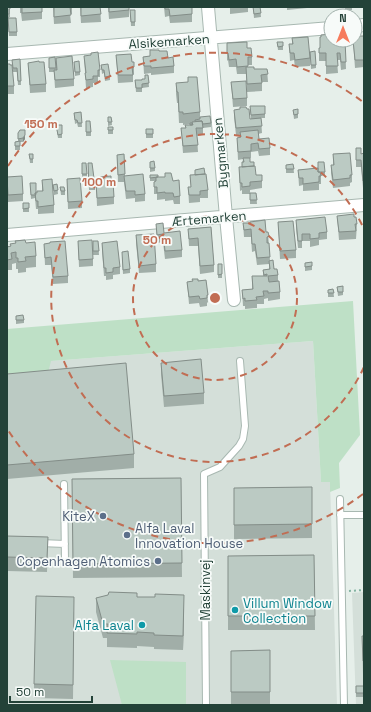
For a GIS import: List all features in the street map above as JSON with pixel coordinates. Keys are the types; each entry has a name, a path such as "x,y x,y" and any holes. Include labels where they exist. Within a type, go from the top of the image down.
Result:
{"street":[{"name":"Bygmarken","path":"208,7 234,300"},
{"name":"Alsikemarken","path":"7,54 323,29"},
{"name":"Ærtemarken","path":"7,235 364,205"}],"lane":[{"name":"Maskinvej","path":"206,705 204,474 220,467 239,446 243,439 245,426 240,361"},
{"path":"64,484 65,561"},
{"path":"340,499 344,705"},
{"path":"340,515 364,515"},
{"path":"36,542 65,544"}],"path":[{"path":"342,591 364,590"}],"shaded area":[{"path":"313,341 321,482 330,482 337,705 7,705 7,384 51,361"},
{"path":"364,592 364,705 356,705 352,593"}],"green space":[{"path":"353,301 360,435 339,463 340,488 330,492 330,482 321,482 313,341 51,361 46,381 7,384 7,329"},
{"path":"110,660 186,662 186,705 122,705"}],"building":[{"path":"7,7 10,7 9,14 7,14"},
{"path":"22,7 42,7 42,12 22,13"},
{"path":"54,7 70,7 71,15 54,17"},
{"path":"81,7 100,7 101,14 81,16"},
{"path":"109,7 129,7 129,10 109,12"},
{"path":"165,7 192,7 192,14 170,16 169,9 165,9"},
{"path":"253,7 260,7 261,13 254,14"},
{"path":"130,10 135,10 135,22 131,22"},
{"path":"8,18 16,18 17,32 9,32"},
{"path":"321,35 323,35 323,48 345,48 346,62 341,62 340,53 337,53 338,66 326,66 326,53 319,53"},
{"path":"364,36 364,60 355,60 354,48 363,48"},
{"path":"308,37 310,58 295,60 294,53 290,53 289,44 293,44 292,38"},
{"path":"247,42 247,48 251,48 252,57 248,57 248,66 237,67 236,59 229,60 227,43"},
{"path":"277,42 283,42 283,46 278,47"},
{"path":"150,50 167,51 168,58 173,57 174,66 151,68 151,66 144,66 143,57 150,56"},
{"path":"315,51 316,65 311,65 310,52"},
{"path":"98,52 100,70 98,70 98,76 93,76 93,79 86,80 84,56"},
{"path":"131,54 132,62 134,62 134,67 132,67 133,75 118,75 116,55"},
{"path":"72,56 74,79 55,80 54,70 57,70 56,58"},
{"path":"55,57 56,68 49,68 49,58"},
{"path":"20,59 21,81 18,81 17,68 13,68 12,60"},
{"path":"39,61 44,62 46,84 30,85 28,63"},
{"path":"79,61 80,72 75,72 74,62"},
{"path":"7,64 12,65 14,86 7,86"},
{"path":"108,64 110,76 105,77 104,70 102,70 101,65"},
{"path":"246,67 254,67 254,69 267,69 268,74 261,75 262,83 247,84"},
{"path":"145,75 148,75 149,83 142,84 142,88 136,88 135,80 145,79"},
{"path":"188,77 197,77 200,112 183,114 183,112 179,112 176,83 188,82"},
{"path":"246,81 247,98 233,99 231,82"},
{"path":"250,106 265,106 265,114 251,115"},
{"path":"240,107 246,107 249,109 250,119 261,118 262,126 236,128 234,110 240,109"},
{"path":"298,109 298,114 294,115 293,110"},
{"path":"81,112 82,123 78,123 77,120 75,120 74,113"},
{"path":"210,116 211,123 203,124 202,121 195,121 200,119 200,117"},
{"path":"108,117 111,117 112,122 108,122"},
{"path":"86,121 90,121 91,132 86,132"},
{"path":"202,121 203,128 196,128 198,145 183,146 181,128 186,128 185,125 193,125 192,122"},
{"path":"56,125 62,125 62,134 58,135"},
{"path":"108,127 113,127 113,130 108,130"},
{"path":"146,129 153,129 153,134 146,134"},
{"path":"20,130 25,130 25,135 23,138 18,139 18,133"},
{"path":"258,130 259,139 269,138 270,148 259,149 258,143 251,144 251,151 238,152 237,138 241,137 240,132"},
{"path":"20,141 20,146 15,146 15,142"},
{"path":"356,148 361,148 361,154 364,153 364,181 361,160 356,160"},
{"path":"350,153 352,175 350,175 350,178 333,180 331,165 334,165 333,154"},
{"path":"29,154 33,154 33,159 30,159"},
{"path":"124,154 125,174 118,175 117,155"},
{"path":"243,158 250,158 250,162 254,162 254,166 242,167 242,162 244,162"},
{"path":"154,161 155,168 150,168 150,162"},
{"path":"318,162 324,162 325,172 318,172"},
{"path":"82,163 86,163 87,174 82,174"},
{"path":"88,163 92,163 95,186 89,187"},
{"path":"293,164 294,169 286,169 286,165"},
{"path":"255,166 256,175 262,175 262,181 250,182 250,186 242,187 242,183 240,183 239,167"},
{"path":"204,168 205,174 195,175 195,170"},
{"path":"318,168 318,172 320,172 321,176 319,176 319,182 303,184 303,178 299,178 298,170"},
{"path":"165,173 171,173 173,181 179,180 180,196 174,197 173,193 157,193 157,187 154,187 156,177 165,177"},
{"path":"143,174 145,194 135,195 135,191 126,191 124,176"},
{"path":"206,174 208,190 200,191 200,195 189,195 188,187 191,187 190,175"},
{"path":"150,175 158,175 158,177 150,178"},
{"path":"22,176 23,194 8,195 7,177"},
{"path":"111,176 114,197 97,198 96,183 101,183 100,177"},
{"path":"80,178 82,201 68,202 67,179"},
{"path":"52,179 54,205 38,207 38,201 36,201 35,193 37,193 37,191 43,191 42,180"},
{"path":"30,183 36,183 36,195 31,195"},
{"path":"57,184 58,190 54,191 53,185"},
{"path":"60,187 64,187 65,191 61,191"},
{"path":"250,193 256,193 257,200 250,200"},
{"path":"23,203 29,203 29,208 23,209"},
{"path":"354,214 357,224 355,224 356,231 339,232 337,216"},
{"path":"325,217 327,232 319,233 319,238 310,239 310,234 302,234 302,241 298,241 296,220"},
{"path":"265,220 266,232 268,232 269,236 267,237 267,243 269,243 270,257 257,258 255,244 252,244 251,229 244,230 243,223"},
{"path":"293,221 296,250 280,251 278,222"},
{"path":"163,223 164,233 180,231 182,250 165,251 163,234 157,235 156,224"},
{"path":"211,227 214,265 200,266 198,238 189,239 188,229"},
{"path":"154,234 156,264 139,266 136,235"},
{"path":"25,240 26,243 35,242 36,256 25,257 26,261 18,262 16,252 11,253 12,259 7,260 7,247 11,246 10,244 16,243 15,241"},
{"path":"92,240 93,259 79,260 78,241"},
{"path":"65,241 68,276 53,277 51,257 45,258 44,244"},
{"path":"93,241 98,241 99,251 93,251"},
{"path":"117,241 120,267 113,268 113,272 106,273 106,268 104,268 102,243"},
{"path":"128,251 130,269 123,270 122,252"},
{"path":"273,260 274,269 277,269 278,275 268,276 269,282 279,281 280,292 268,293 268,291 263,291 264,296 256,297 257,300 245,301 245,298 243,299 242,290 253,289 252,276 267,276 267,274 264,275 263,270 270,269 269,261"},
{"path":"312,262 312,266 305,267 305,263"},
{"path":"218,264 222,264 222,274 218,275"},
{"path":"192,279 198,279 198,281 206,280 207,298 200,299 199,296 189,297 187,282 193,281"},
{"path":"343,286 343,292 338,292 337,287"},
{"path":"333,289 334,293 328,293 328,290"},
{"path":"23,315 24,320 16,320 16,316"},
{"path":"201,359 204,393 164,396 161,363"},
{"path":"126,363 134,454 7,465 7,374"},
{"name":"Alfa Laval Innovation House","path":"181,478 182,563 73,564 72,479"},
{"path":"312,487 312,524 234,525 234,488"},
{"path":"7,536 48,537 47,558 7,557"},
{"path":"314,555 315,616 228,616 228,556"},
{"name":"Alfa Laval","path":"109,592 137,593 137,597 155,597 155,594 184,595 183,636 154,635 154,633 137,632 137,634 107,633 108,624 103,624 96,598 108,595"},
{"path":"36,596 74,597 73,685 34,684"},
{"path":"362,636 364,636 364,661 363,661"},
{"path":"270,650 270,692 231,692 231,651"},
{"path":"356,686 364,686 364,693 356,693"}],"place":[{"name":"KiteX","path":"103,516"},
{"name":"Alfa Laval Innovation House","path":"127,535"},
{"name":"Copenhagen Atomics","path":"158,561"},
{"name":"Villum Window Collection","path":"235,610"},
{"name":"Alfa Laval","path":"142,625"}]}
